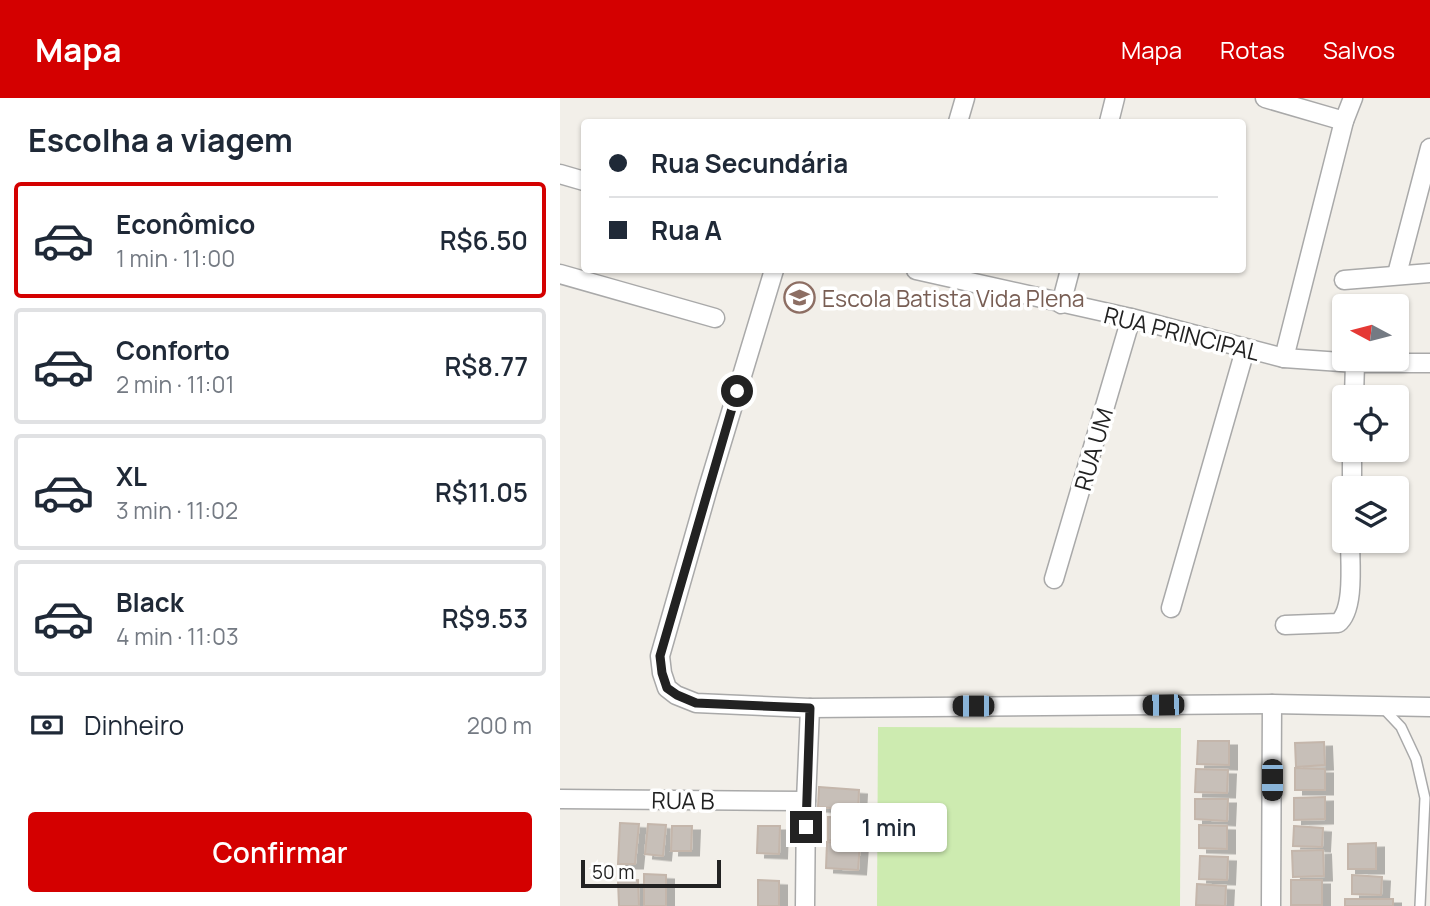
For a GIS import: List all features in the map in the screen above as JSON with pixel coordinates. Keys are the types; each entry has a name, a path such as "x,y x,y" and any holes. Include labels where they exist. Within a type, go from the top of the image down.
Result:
{"street":[{"path":"959,119 965,98"},
{"path":"1110,119 1115,98"},
{"path":"1265,98 1345,121"},
{"name":"RUA PRINCIPAL","path":"1284,358 1353,98"},
{"path":"1397,274 1430,148"},
{"path":"560,174 581,180"},
{"path":"773,273 660,656 667,688 677,695 696,703 810,708 1272,704 1430,707"},
{"name":"RUA PRINCIPAL","path":"929,273 1131,318 1245,350 1284,358 1332,361"},
{"path":"1061,304 1069,273"},
{"path":"560,274 715,318"},
{"path":"1344,280 1397,274 1430,274"},
{"name":"RUA UM","path":"1054,579 1131,318"},
{"path":"1171,608 1245,350"},
{"name":"RUA PRINCIPAL","path":"1409,363 1430,363"},
{"path":"1285,625 1338,623 1345,618 1349,606 1350,553"},
{"path":"1271,906 1272,704"},
{"path":"805,906 810,708"},
{"name":"RUA B","path":"560,799 806,801"}],"lane":[{"path":"1380,706 1401,727 1416,759 1428,799 1420,906"}],"green space":[{"path":"878,727 1181,728 1180,906 877,906"}],"building":[{"path":"1198,741 1229,741 1229,765 1197,764"},
{"path":"1324,742 1325,765 1296,767 1295,743"},
{"path":"1295,768 1325,769 1325,790 1295,790"},
{"path":"1196,769 1228,770 1227,793 1195,792"},
{"path":"819,787 859,790 858,810 818,807"},
{"path":"1325,797 1325,819 1294,820 1294,798"},
{"path":"1195,799 1228,799 1227,821 1195,819"},
{"path":"828,817 860,818 859,841 828,840"},
{"path":"620,823 639,824 635,864 618,864"},
{"path":"648,824 666,825 663,856 645,854"},
{"path":"1199,825 1227,826 1227,849 1199,848"},
{"path":"672,826 692,826 691,851 671,851"},
{"path":"758,826 780,826 779,854 757,853"},
{"path":"1294,826 1323,828 1322,847 1293,846"},
{"path":"827,842 860,843 858,870 826,868"},
{"path":"1376,843 1376,869 1348,869 1348,844"},
{"path":"1323,850 1324,876 1293,877 1292,851"},
{"path":"1200,856 1228,857 1227,880 1199,879"},
{"path":"644,874 666,875 666,906 644,906"},
{"path":"1352,875 1382,877 1381,895 1352,894"},
{"path":"638,880 639,906 619,906 618,881"},
{"path":"758,880 779,881 779,906 758,906"},
{"path":"1291,880 1322,880 1322,905 1291,905"},
{"path":"1197,884 1226,886 1225,906 1196,905"},
{"path":"1345,899 1393,899 1393,906 1345,906"}],"place":[{"name":"Escola Batista Vida Plena","path":"799,298"}],"route":[{"path":"737,391 660,656 662,673 667,688 696,703 810,708 806,827"}]}
